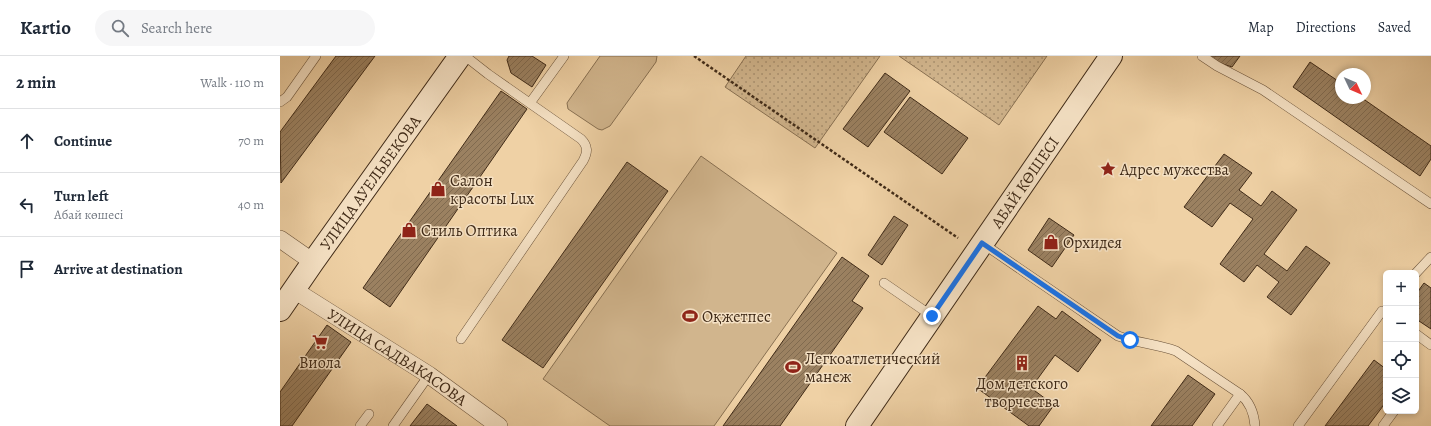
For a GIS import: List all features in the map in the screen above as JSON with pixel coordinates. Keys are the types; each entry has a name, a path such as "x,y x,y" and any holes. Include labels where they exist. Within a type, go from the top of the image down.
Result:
{"main road":[{"name":"УЛИЦА АУЕЛЬБЕКОВА","path":"280,310 460,56"},
{"name":"АБАЙ КӨШЕСІ","path":"857,426 1111,56"}],"street":[{"path":"280,239 313,262"},
{"name":"УЛИЦА САДВАКАСОВА","path":"294,290 429,375 499,426"}],"lane":[{"path":"280,102 287,97 316,56"},
{"path":"461,339 586,155 587,148 586,143 581,139 488,74 465,56"},
{"path":"530,103 564,56"},
{"path":"1202,56 1217,66 1264,90 1431,204"},
{"path":"982,243 1118,336 1176,351 1245,398 1253,413 1255,426"},
{"path":"1419,271 1431,257"},
{"path":"884,283 932,316"},
{"path":"1298,426 1383,313"},
{"path":"1419,336 1431,345"},
{"path":"393,426 429,375"},
{"path":"1217,426 1240,394"},
{"path":"360,426 369,414"},
{"path":"1383,426 1392,414"}],"path":[{"path":"694,56 958,238"}],"shaded area":[{"path":"600,56 657,56 656,62 610,126 602,130 598,129 568,109 567,103"},
{"path":"746,56 880,56 815,148 725,87"},
{"path":"899,56 1047,56 999,125"},
{"name":"Оқжетпес","path":"701,156 837,253 714,426 610,426 543,379"}],"building":[{"path":"336,56 375,56 281,183 280,132"},
{"path":"509,56 532,56 546,65 532,87 511,73 507,60"},
{"path":"1208,56 1240,56 1232,67 1214,61"},
{"path":"1310,62 1335,79 1335,104 1371,104 1431,146 1431,159 1420,176 1293,87"},
{"path":"885,73 910,91 868,147 843,129"},
{"path":"501,91 527,109 390,307 363,288"},
{"path":"910,97 968,138 942,174 884,132"},
{"path":"1224,154 1252,173 1239,190 1261,206 1272,191 1297,210 1264,254 1287,271 1306,246 1330,263 1291,315 1267,297 1279,282 1257,265 1244,282 1220,264 1253,219 1230,203 1212,227 1184,207"},
{"path":"627,162 668,191 543,368 502,340"},
{"path":"894,216 908,225 882,265 868,255"},
{"name":"Орхидея","path":"1049,218 1074,235 1052,267 1028,250"},
{"name":"Легкоатлетический манеж","path":"842,257 869,276 852,301 863,308 780,426 723,426"},
{"path":"1424,283 1431,288 1431,329 1419,321 1419,290"},
{"name":"Дом детского творчества","path":"1038,306 1056,319 1062,311 1101,340 1078,372 1055,355 1031,388 1054,405 1039,426 1029,426 977,388"},
{"path":"327,325 351,342 292,426 280,426 280,392"},
{"path":"1374,360 1383,367 1383,406 1368,426 1325,426"},
{"path":"1188,375 1215,394 1192,426 1151,426"},
{"path":"427,404 457,426 410,426"}],"place":[{"name":"Адрес мужества","path":"1108,169"},
{"name":"Салон красоты Lux","path":"438,189"},
{"name":"Стиль Оптика","path":"409,230"},
{"name":"Орхидея","path":"1051,242"},
{"name":"Оқжетпес","path":"690,316"},
{"name":"Виола","path":"320,342"},
{"name":"Дом детского творчества","path":"1022,363"},
{"name":"Легкоатлетический манеж","path":"793,367"}],"route":[{"path":"932,316 982,243 1118,336 1130,340"}]}
